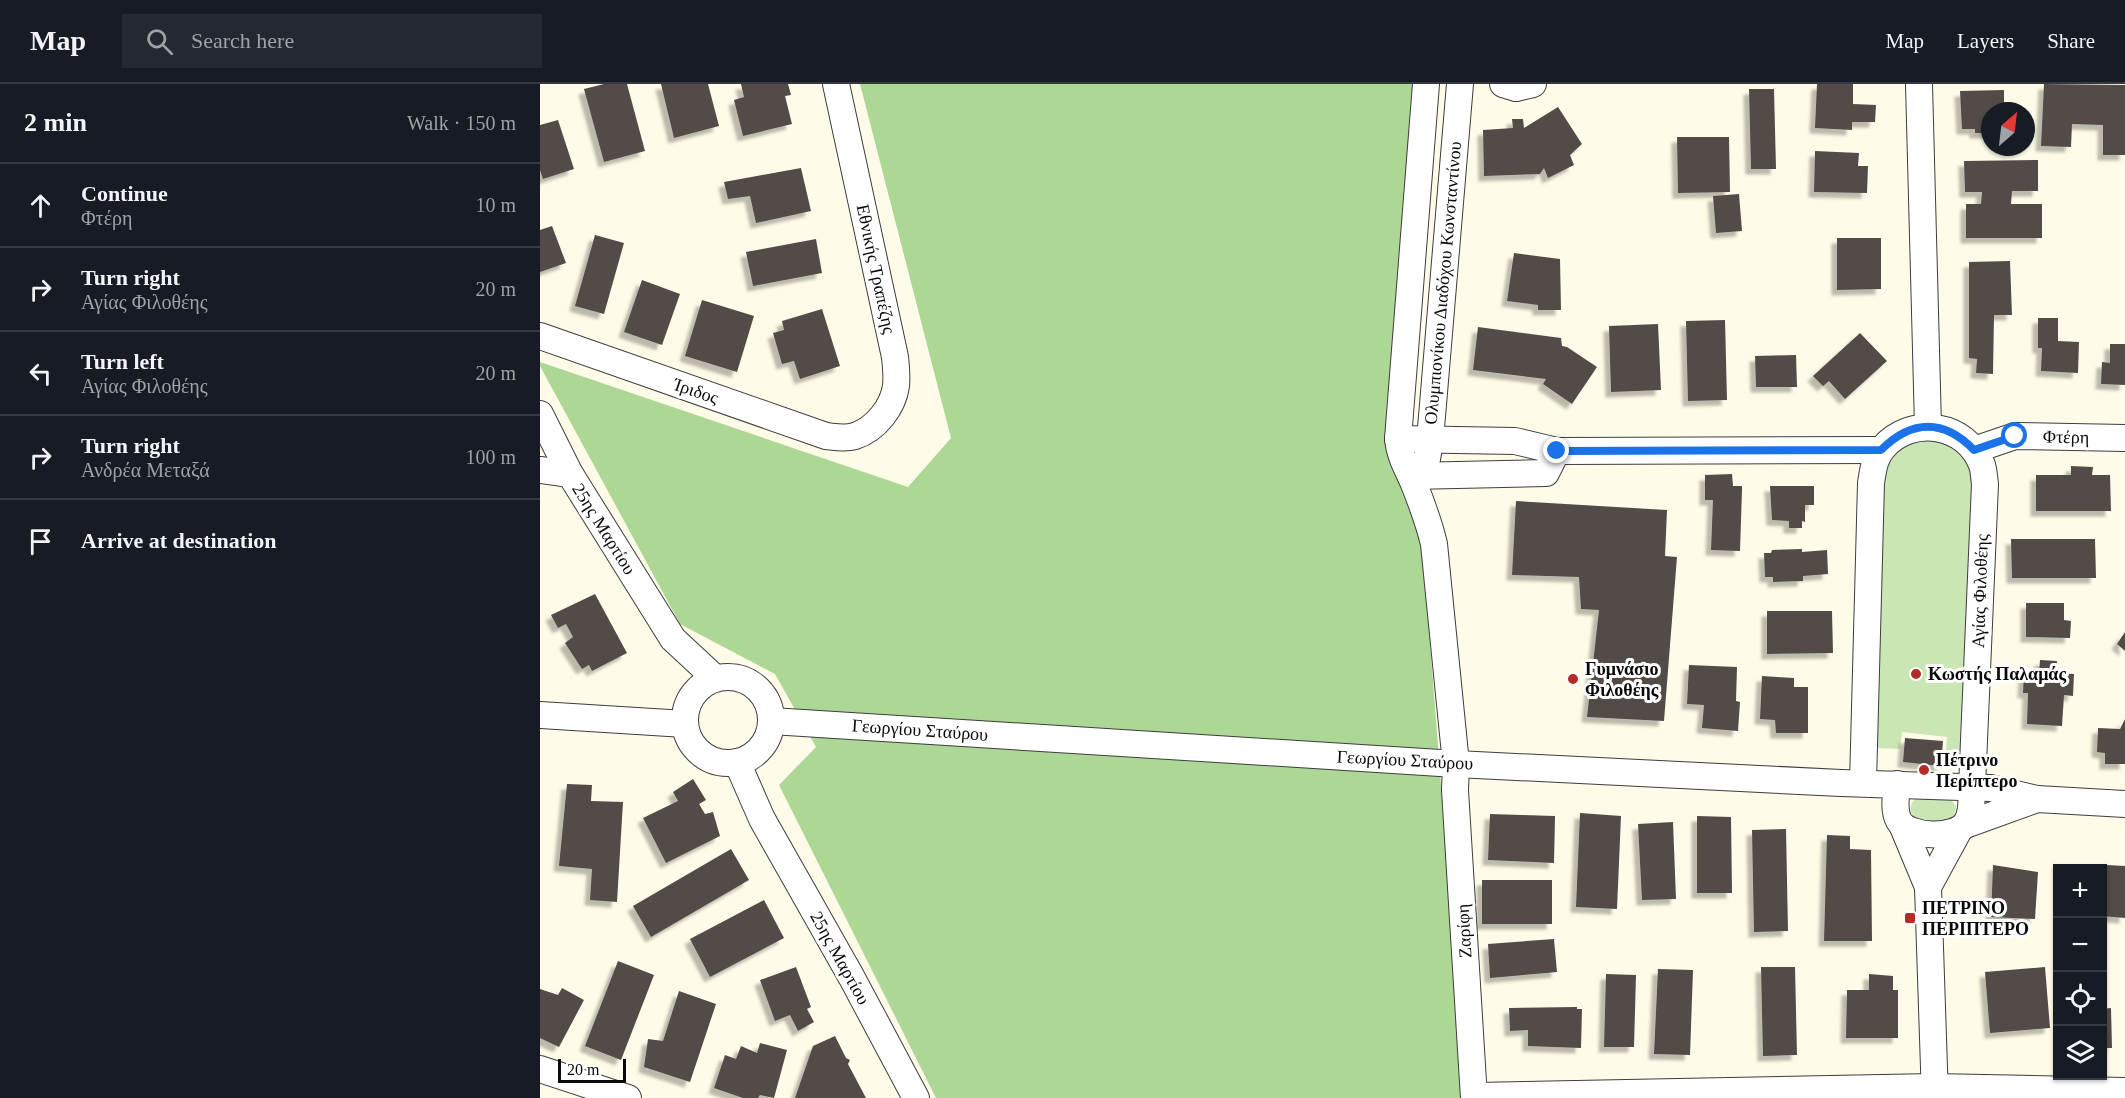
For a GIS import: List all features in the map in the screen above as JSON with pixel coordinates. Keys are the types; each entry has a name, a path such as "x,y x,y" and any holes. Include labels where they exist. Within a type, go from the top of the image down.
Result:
{"street":[{"name":"Εθνικής Τραπέζης","path":"836,84 895,357 896,376 893,398 885,413 874,424 853,436"},
{"name":"Ολυμπιονίκου Διαδόχου Κωνσταντίνου","path":"1426,84 1398,439 1400,456 1427,514 1434,544 1456,764"},
{"name":"Ολυμπιονίκου Διαδόχου Κωνσταντίνου","path":"1411,476 1427,459 1430,440 1460,84"},
{"path":"1503,84 1516,88 1533,84"},
{"path":"1919,84 1928,426"},
{"name":"Ίριδος","path":"540,336 826,436 842,438 853,436"},
{"name":"25ης Μαρτίου","path":"540,414 570,474 673,639 715,678"},
{"path":"1901,823 1863,783 1873,465 1881,450 1894,437 1910,429 1928,426 1945,429 1961,437 1974,450"},
{"name":"Φτέρη","path":"1974,450 2015,436 2125,438"},
{"path":"1398,439 1515,441 1557,451 1881,450"},
{"name":"Αγίας Φιλοθέης","path":"1962,828 1969,818 1972,787 1985,484 1982,466 1974,450"},
{"path":"1411,476 1546,473 1557,451"},
{"path":"540,470 570,474"},
{"name":"25ης Μαρτίου","path":"673,639 690,699"},
{"path":"715,678 738,678 749,682 766,698 771,721 768,737 748,756 716,761 709,759 697,750 689,738 685,724 685,711 690,699 700,686 715,678"},
{"path":"540,715 685,724"},
{"name":"Γεωργίου Σταύρου","path":"771,721 1456,764 1991,788 2037,799 2125,804"},
{"name":"25ης Μαρτίου","path":"748,756 762,819 852,978 916,1098"},
{"name":"Ζαρίφη","path":"1456,764 1455,790 1474,1097"},
{"path":"1897,784 1896,812 1928,887 1935,1092"},
{"name":"Γεωργίου Σταύρου","path":"1901,823 1910,831 1944,834 2037,799"},
{"path":"1928,887 1962,828"},
{"path":"540,1069 628,1098"},
{"path":"1474,1097 2125,1091"}],"green space":[{"path":"860,84 1416,84 1390,442 1423,551 1465,1098 936,1098 779,785 816,747 775,674 680,624 540,366 540,362 908,487 951,438"},
{"path":"1939,438 1953,447 1967,461 1974,484 1965,752 1946,751 1947,737 1902,732 1900,749 1874,748 1881,488 1888,458 1911,439"},
{"path":"1918,797 1951,800 1956,806 1955,817 1945,823 1915,818 1910,807"}],"building":[{"path":"604,84 627,84 645,151 604,162 584,89"},
{"path":"661,84 708,84 719,126 674,138"},
{"path":"741,84 788,84 791,95 785,96 792,124 743,136 734,100 744,97"},
{"path":"1817,84 1853,84 1853,104 1876,105 1875,122 1852,122 1852,130 1815,128"},
{"path":"2044,84 2125,85 2125,155 2103,155 2103,125 2072,124 2071,147 2041,146"},
{"path":"1749,89 1774,89 1776,169 1751,169"},
{"path":"2004,90 2004,102 1981,102 1981,133 1975,133 1975,129 1962,129 1960,91"},
{"path":"1558,107 1582,144 1570,155 1574,165 1548,178 1544,168 1540,174 1484,176 1483,130 1513,128 1512,119 1523,119 1524,128"},
{"path":"558,120 574,169 543,179 540,170 540,125"},
{"path":"1677,137 1729,137 1730,192 1678,193"},
{"path":"1815,151 1859,153 1858,166 1868,166 1867,193 1814,192"},
{"path":"2038,160 2038,191 2012,191 2011,204 2042,204 2042,238 1966,238 1966,204 1981,204 1982,192 1965,192 1964,161"},
{"path":"801,168 811,211 756,223 750,196 728,199 724,182"},
{"path":"1739,194 1742,231 1716,233 1713,196"},
{"path":"552,226 566,263 540,272 540,230"},
{"path":"595,235 624,243 604,314 575,306"},
{"path":"1837,238 1881,238 1881,289 1837,290"},
{"path":"816,239 822,273 753,286 746,252"},
{"path":"1514,253 1560,259 1561,310 1538,310 1538,305 1507,301"},
{"path":"2010,261 2012,315 1994,315 1993,374 1976,373 1977,359 1969,358 1969,262"},
{"path":"642,280 680,294 662,345 624,332"},
{"path":"702,300 754,316 737,372 685,356"},
{"path":"822,309 840,366 800,379 794,361 782,364 773,333 784,330 782,321"},
{"path":"2038,318 2058,318 2058,341 2079,342 2078,373 2041,371 2042,348 2038,348"},
{"path":"1725,320 1727,400 1688,401 1686,321"},
{"path":"1658,324 1661,390 1611,392 1609,326"},
{"path":"1478,327 1561,338 1562,346 1597,367 1572,404 1543,384 1546,379 1473,370"},
{"path":"1860,333 1887,361 1845,399 1829,381 1823,386 1813,376"},
{"path":"2110,344 2125,344 2125,385 2101,384 2102,362 2110,363"},
{"path":"1796,355 1797,387 1756,387 1755,356"},
{"path":"2071,466 2093,467 2092,475 2110,475 2111,511 2036,511 2036,475 2071,475"},
{"path":"1732,474 1733,486 1742,486 1740,551 1711,550 1713,500 1705,500 1705,475"},
{"path":"1770,486 1814,486 1814,505 1805,505 1805,522 1802,521 1802,528 1789,528 1789,521 1772,520"},
{"path":"1516,501 1667,510 1665,556 1677,557 1664,721 1587,717 1599,610 1581,609 1579,577 1512,575"},
{"path":"2011,539 2095,539 2096,578 2012,578"},
{"path":"1802,549 1802,552 1827,550 1828,574 1803,576 1803,581 1773,582 1773,577 1765,577 1764,553 1771,553 1772,550"},
{"path":"595,594 627,653 592,671 589,665 582,669 565,643 573,637 566,624 558,628 551,615"},
{"path":"2026,603 2064,603 2064,620 2071,621 2070,638 2026,637"},
{"path":"1767,611 1832,611 1833,653 1767,654"},
{"path":"2125,632 2125,651 2117,644"},
{"path":"2040,660 2057,661 2056,673 2074,674 2073,696 2064,695 2062,726 2027,724 2028,693 2023,693 2024,672 2039,673"},
{"path":"1689,665 1737,667 1736,701 1740,702 1738,731 1702,728 1704,705 1687,704"},
{"path":"1762,676 1794,678 1794,687 1808,687 1808,733 1776,733 1775,720 1760,719"},
{"path":"2125,719 2125,764 2105,764 2105,753 2097,752 2098,728 2120,729"},
{"path":"1905,738 1943,741 1941,766 1903,762"},
{"path":"693,779 706,800 699,804 705,814 713,812 720,836 666,863 643,818 678,801 673,792"},
{"path":"567,784 592,785 591,801 623,802 617,902 590,900 592,869 559,866"},
{"path":"1580,813 1621,816 1617,909 1576,907"},
{"path":"1490,814 1555,816 1554,863 1488,860"},
{"path":"1697,816 1731,817 1732,893 1697,893"},
{"path":"1673,822 1676,899 1642,900 1638,824"},
{"path":"1786,829 1788,931 1754,932 1752,830"},
{"path":"1827,835 1850,836 1850,849 1871,850 1872,941 1824,941"},
{"path":"731,849 749,880 651,937 633,906"},
{"path":"1993,865 2038,872 2035,919 1991,917"},
{"path":"2107,865 2125,866 2125,918 2107,916"},
{"path":"1482,880 1552,880 1552,924 1482,924"},
{"path":"764,900 784,938 710,977 690,939"},
{"path":"1554,939 1557,972 1490,978 1488,944"},
{"path":"618,961 654,975 621,1060 585,1046"},
{"path":"796,967 811,1007 807,1009 814,1022 798,1031 790,1015 775,1021 760,980"},
{"path":"1761,967 1795,967 1797,1055 1763,1056"},
{"path":"2045,967 2050,1028 1990,1033 1985,972"},
{"path":"1658,969 1693,970 1690,1055 1654,1054"},
{"path":"1606,974 1636,975 1634,1047 1604,1047"},
{"path":"1869,974 1893,976 1893,990 1898,990 1898,1038 1846,1038 1847,990 1869,990"},
{"path":"562,988 584,1000 559,1047 540,1038 540,989 558,995"},
{"path":"679,991 716,1004 690,1082 644,1067 648,1039 663,1041"},
{"path":"1577,1007 1577,1009 1582,1009 1581,1048 1528,1046 1528,1030 1510,1031 1509,1008"},
{"path":"2107,1008 2111,1008 2112,1048 2107,1048"},
{"path":"835,1036 846,1058 850,1060 848,1064 866,1098 795,1098 813,1046"},
{"path":"760,1043 787,1050 774,1098 760,1095 758,1098 743,1098 714,1088 725,1055 736,1059 741,1046 757,1053"}],"place":[{"name":"Κωστής Παλαμάς","path":"1916,674"},
{"name":"Γυμνάσιο Φιλοθέης","path":"1573,679"},
{"name":"Πέτρινο Περίπτερο","path":"1924,770"},
{"name":"ΠΕΤΡΙΝΟ ΠΕΡΙΠΤΕΡΟ","path":"1910,918"}],"route":[{"path":"1557,451 1881,450 1894,437 1910,429 1928,426 1945,429 1961,437 1974,450 2015,436"}]}
